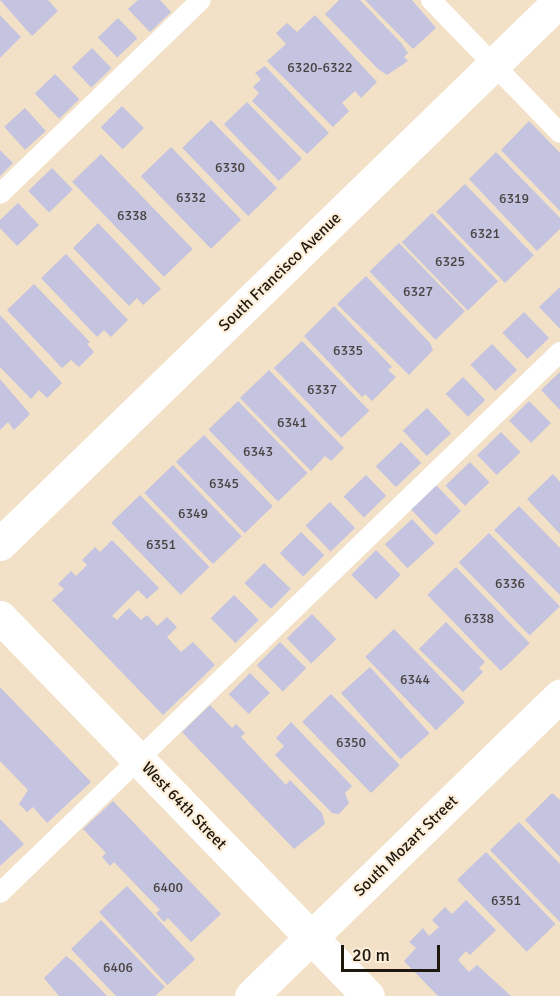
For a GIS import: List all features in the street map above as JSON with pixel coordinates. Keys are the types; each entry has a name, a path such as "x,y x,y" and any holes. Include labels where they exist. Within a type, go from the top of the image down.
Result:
{"street":[{"name":"South Francisco Avenue","path":"0,544 560,0"},
{"name":"West 64th Street","path":"0,617 368,996"},
{"name":"South Mozart Street","path":"251,996 560,696"}],"lane":[{"path":"0,194 201,0"},
{"path":"431,0 560,133"},
{"path":"0,892 560,352"}],"building":[{"path":"0,0 48,0 58,11 32,36"},
{"path":"138,0 160,0 171,12 150,32 128,9"},
{"path":"339,0 360,0 402,44 408,53 404,57 408,61 387,75 378,69 325,14"},
{"path":"365,0 412,0 436,28 413,49"},
{"path":"0,15 21,37 0,58"},
{"path":"315,15 377,82 361,98 355,91 342,103 349,111 333,127 267,61 286,44 276,33 287,23 297,32"},
{"path":"118,18 137,38 117,58 98,37"},
{"path":"92,48 111,68 91,88 72,67"},
{"path":"265,66 329,133 307,154 252,101 259,93 253,87 261,79 255,73"},
{"path":"55,74 79,99 59,119 35,93"},
{"path":"247,102 302,159 279,181 224,124"},
{"path":"122,106 144,128 123,149 101,127"},
{"path":"25,108 46,131 25,150 4,127"},
{"path":"211,120 277,188 248,216 182,148"},
{"path":"529,121 560,153 560,211 501,150"},
{"path":"171,147 241,220 211,249 141,176"},
{"path":"0,150 13,163 0,176"},
{"path":"496,152 560,218 560,229 537,251 469,179"},
{"path":"101,154 193,249 164,277 72,182"},
{"path":"52,168 73,190 49,213 28,191"},
{"path":"465,184 534,255 505,283 436,212"},
{"path":"18,203 39,225 17,246 0,228 0,220"},
{"path":"432,213 498,281 468,311 402,242"},
{"path":"98,223 161,289 143,305 137,298 129,306 73,248"},
{"path":"399,243 465,311 435,340 370,271"},
{"path":"66,254 128,320 111,337 104,330 97,337 41,278"},
{"path":"366,276 430,343 433,350 409,375 337,304"},
{"path":"34,284 90,342 87,344 94,352 79,367 71,360 62,368 7,310"},
{"path":"560,287 560,329 539,307"},
{"path":"334,306 392,367 388,370 396,377 372,401 365,394 362,397 304,336"},
{"path":"524,312 549,338 527,359 502,333"},
{"path":"0,315 62,383 47,398 39,390 31,399 0,367"},
{"path":"302,341 369,411 341,438 274,368"},
{"path":"492,344 517,370 495,391 470,365"},
{"path":"269,370 344,448 331,461 325,456 311,471 240,398"},
{"path":"560,372 560,410 541,390"},
{"path":"463,377 485,400 468,417 446,394"},
{"path":"0,379 30,414 14,430 8,422 0,430"},
{"path":"238,401 307,473 278,501 209,429"},
{"path":"529,401 551,423 531,443 509,421"},
{"path":"427,408 451,434 427,456 403,431"},
{"path":"501,432 520,452 497,475 477,455"},
{"path":"204,435 273,506 245,533 176,462"},
{"path":"401,442 421,463 396,487 376,466"},
{"path":"470,462 489,482 465,506 446,486"},
{"path":"173,465 242,536 213,564 144,493"},
{"path":"553,474 560,482 560,534 527,499"},
{"path":"366,475 386,496 364,517 344,497"},
{"path":"436,485 461,511 436,535 411,509"},
{"path":"140,495 209,567 181,595 111,523"},
{"path":"330,502 355,528 331,552 306,526"},
{"path":"519,506 560,548 560,595 494,530"},
{"path":"412,519 435,543 407,568 385,544"},
{"path":"301,532 324,555 303,577 280,553"},
{"path":"489,533 560,606 530,636 459,562"},
{"path":"112,540 159,588 147,599 138,590 112,616 117,620 129,608 141,620 147,615 157,626 167,617 177,627 167,637 181,652 193,642 215,665 163,715 52,600 64,589 58,584 71,571 76,576 87,565 82,560 95,547 100,552"},
{"path":"376,550 401,575 376,599 351,575"},
{"path":"264,563 291,589 271,609 245,583"},
{"path":"456,567 530,643 501,671 427,595"},
{"path":"234,595 259,620 235,643 211,618"},
{"path":"312,614 336,639 311,663 287,638"},
{"path":"446,622 485,662 479,668 483,672 463,692 419,649"},
{"path":"394,629 465,702 436,730 365,657"},
{"path":"280,642 306,668 283,691 257,665"},
{"path":"370,667 430,733 401,759 341,693"},
{"path":"250,673 270,693 249,714 229,694"},
{"path":"0,687 91,782 47,823 33,807 27,812 19,804 28,790 0,761"},
{"path":"331,694 400,765 371,793 302,722"},
{"path":"210,705 232,728 236,724 245,733 241,737 286,785 290,780 322,813 325,824 294,849 182,732"},
{"path":"291,722 352,786 345,793 349,803 339,814 332,813 275,755 284,746 276,738"},
{"path":"552,793 560,800 560,857 525,820"},
{"path":"113,801 221,914 191,942 168,918 164,922 156,913 160,910 114,862 110,866 102,857 106,853 83,829"},
{"path":"0,819 24,844 0,866"},
{"path":"519,822 560,864 560,922 490,850"},
{"path":"486,852 555,924 527,952 457,880"},
{"path":"127,886 195,959 167,985 99,912"},
{"path":"466,900 496,930 470,955 466,951 458,960 469,972 477,965 511,996 438,996 404,961 416,948 409,942 423,928 429,936 439,927 432,920 445,907 452,914"},
{"path":"101,920 165,987 155,996 116,996 71,949"},
{"path":"66,956 107,996 59,996 44,978"}]}
